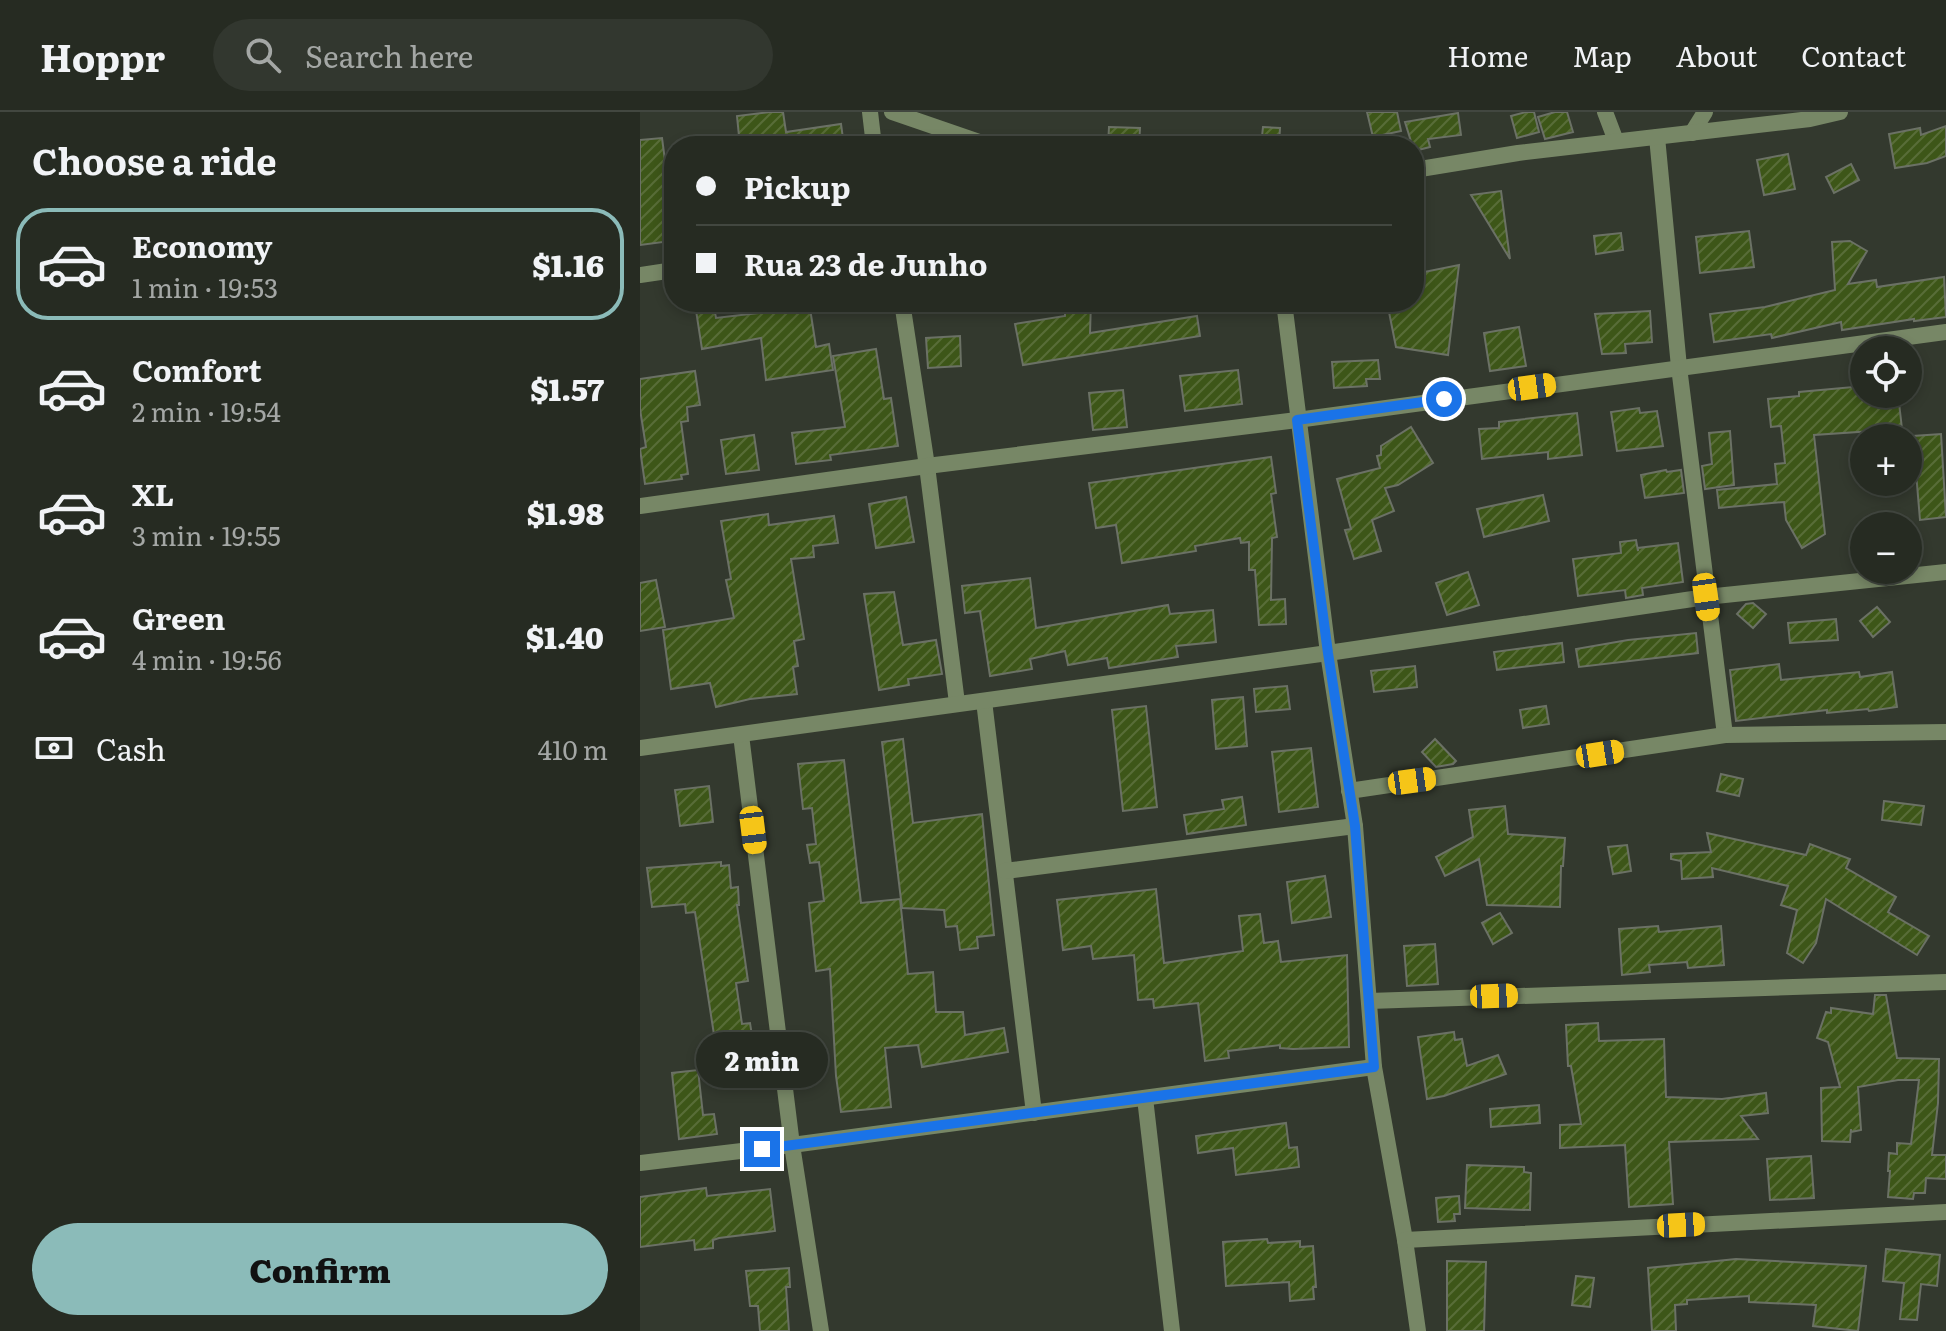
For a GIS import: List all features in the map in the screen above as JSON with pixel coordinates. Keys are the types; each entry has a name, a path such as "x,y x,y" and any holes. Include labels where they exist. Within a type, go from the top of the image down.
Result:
{"street":[{"path":"870,112 873,136"},
{"path":"892,112 962,136"},
{"path":"1605,112 1616,141"},
{"path":"1692,133 1705,112"},
{"path":"1424,168 1518,153 1810,119 1840,112"},
{"path":"1657,137 1679,367 1725,735"},
{"path":"640,275 664,271"},
{"path":"904,312 957,703"},
{"path":"1285,312 1328,653 1355,826 1374,1067 1418,1331"},
{"path":"640,506 1946,332"},
{"path":"640,748 1328,653 1706,597 1946,572"},
{"path":"984,701 1034,1113"},
{"path":"1349,791 1725,735 1946,732"},
{"path":"741,735 792,1145 821,1331"},
{"path":"1005,871 1355,826"},
{"path":"1369,1001 1946,982"},
{"path":"640,1163 1374,1067"},
{"path":"1145,1098 1172,1331"},
{"path":"1405,1240 1946,1212"}],"building":[{"path":"783,112 786,132 841,124 843,136 739,136 737,116"},
{"path":"1367,112 1397,112 1401,131 1373,136"},
{"path":"1534,112 1539,132 1517,138 1511,116"},
{"path":"1567,112 1573,132 1545,139 1538,117"},
{"path":"1458,113 1461,135 1428,139 1430,147 1424,148 1424,136 1409,136 1405,122"},
{"path":"1946,126 1946,156 1927,163 1895,168 1889,134 1920,128 1921,135"},
{"path":"1109,127 1140,128 1140,136 1109,136"},
{"path":"1263,127 1280,128 1280,136 1262,136"},
{"path":"662,138 664,242 640,245 640,140"},
{"path":"1788,154 1795,189 1764,195 1757,160"},
{"path":"1851,164 1859,180 1834,193 1826,177"},
{"path":"1501,191 1510,259 1471,195"},
{"path":"1749,231 1754,267 1700,273 1696,237"},
{"path":"1621,233 1623,250 1596,254 1594,236"},
{"path":"1850,241 1867,251 1848,284 1876,280 1877,287 1944,277 1946,317 1842,330 1841,322 1772,338 1771,334 1714,342 1710,314 1765,307 1835,290 1832,242"},
{"path":"1459,265 1448,355 1396,347 1389,312 1424,312 1424,272"},
{"path":"1650,311 1652,342 1625,344 1626,353 1602,354 1595,314"},
{"path":"696,312 715,312 716,318 758,312 811,312 816,347 829,344 833,370 766,380 761,338 702,349"},
{"path":"1065,312 1091,312 1090,333 1197,316 1200,336 1023,365 1015,324 1065,316"},
{"path":"1519,327 1526,366 1490,371 1484,333"},
{"path":"960,336 961,366 928,368 926,338"},
{"path":"876,349 884,399 891,398 898,446 830,455 831,460 796,464 792,433 845,427 833,356"},
{"path":"1378,360 1380,379 1366,379 1367,386 1334,388 1332,362"},
{"path":"1238,370 1242,404 1185,411 1180,376"},
{"path":"695,371 700,405 687,407 688,421 681,422 688,474 681,475 682,479 645,484 640,449 646,447 640,409 640,379"},
{"path":"1850,387 1850,408 1900,408 1901,424 1850,424 1850,433 1814,435 1825,534 1802,548 1786,520 1784,502 1719,508 1717,490 1777,484 1775,464 1785,463 1781,426 1771,427 1768,399 1799,396 1799,392"},
{"path":"1123,390 1127,427 1093,430 1089,393"},
{"path":"1639,408 1640,413 1657,411 1663,446 1617,451 1611,412"},
{"path":"1577,413 1582,455 1548,459 1548,452 1482,459 1479,429 1499,428 1499,422"},
{"path":"1411,427 1433,463 1398,485 1385,488 1394,511 1372,520 1381,551 1354,559 1345,530 1351,529 1337,479 1380,468 1377,456 1381,455 1381,446"},
{"path":"1730,431 1734,485 1705,489 1702,466 1712,464 1709,433"},
{"path":"1941,434 1946,517 1922,520 1922,512 1919,512 1922,435"},
{"path":"754,435 759,470 726,474 721,440"},
{"path":"1271,457 1276,493 1271,494 1277,537 1272,538 1271,600 1285,599 1286,624 1259,625 1255,570 1249,570 1249,542 1241,543 1240,538 1195,546 1196,551 1122,563 1116,525 1096,528 1089,483"},
{"path":"1681,470 1684,493 1645,498 1641,475"},
{"path":"1543,495 1549,521 1484,537 1477,509"},
{"path":"906,497 914,542 876,548 869,504"},
{"path":"768,514 769,525 834,516 838,543 813,546 814,557 791,559 804,639 794,641 798,666 793,667 797,694 750,699 716,707 710,683 671,689 663,630 734,618 726,580 731,579 721,521"},
{"path":"1636,540 1638,551 1638,548 1678,543 1683,582 1642,588 1643,595 1626,598 1625,590 1578,596 1573,559 1621,553 1620,542"},
{"path":"1468,572 1479,605 1447,615 1436,583"},
{"path":"1030,578 1036,628 1168,605 1170,614 1213,610 1216,642 1176,646 1178,657 1109,668 1107,658 1068,665 1065,651 1030,659 1032,669 990,676 980,611 965,613 962,586"},
{"path":"656,580 665,627 640,631 640,583"},
{"path":"894,592 903,645 936,640 942,674 908,679 909,685 879,690 864,594"},
{"path":"1753,603 1766,614 1753,628 1737,614 1746,604"},
{"path":"1877,607 1890,622 1873,637 1860,621"},
{"path":"1836,619 1838,640 1790,643 1788,623"},
{"path":"1696,633 1698,653 1579,667 1576,649"},
{"path":"1562,643 1564,662 1497,670 1494,652"},
{"path":"1779,664 1781,680 1859,672 1860,677 1892,672 1897,707 1827,713 1827,710 1736,721 1730,670"},
{"path":"1415,666 1417,687 1374,692 1371,671"},
{"path":"1287,686 1290,709 1256,712 1254,689"},
{"path":"1243,697 1247,746 1216,749 1212,700"},
{"path":"1146,706 1157,807 1123,811 1112,710"},
{"path":"1546,706 1549,724 1523,728 1520,710"},
{"path":"903,739 913,823 982,814 994,935 977,937 978,948 960,950 957,926 946,927 944,910 902,908 882,742"},
{"path":"1435,739 1456,761 1453,764 1436,767 1422,752"},
{"path":"1311,748 1318,807 1279,812 1272,752"},
{"path":"844,760 861,903 900,899 908,974 933,972 936,1012 963,1012 965,1035 1004,1028 1008,1052 922,1067 918,1045 885,1048 891,1107 841,1112 830,969 816,971 809,903 824,901 819,862 810,863 807,845 816,844 812,808 803,809 798,764"},
{"path":"1721,774 1743,779 1739,796 1717,791"},
{"path":"709,786 713,822 680,826 675,790"},
{"path":"1242,797 1246,825 1187,834 1184,815 1224,809 1222,800"},
{"path":"1884,801 1924,806 1921,825 1882,820"},
{"path":"1505,806 1508,834 1565,838 1560,907 1487,905 1479,859 1445,876 1436,857 1473,837 1469,810"},
{"path":"1707,833 1806,855 1810,844 1850,859 1846,868 1896,897 1888,912 1929,936 1917,955 1826,899 1816,943 1803,963 1787,953 1797,910 1781,905 1788,886 1712,868 1713,877 1682,879 1681,861 1671,859 1671,854 1711,852"},
{"path":"1627,845 1631,871 1613,874 1608,847"},
{"path":"721,862 721,866 729,865 731,888 738,887 737,905 748,981 736,983 742,1024 750,1023 754,1048 717,1054 695,912 686,913 685,904 652,907 647,868"},
{"path":"1325,876 1331,917 1292,923 1287,882"},
{"path":"1156,889 1164,963 1243,951 1239,916 1260,914 1264,943 1278,941 1281,962 1347,955 1349,1047 1293,1049 1280,1048 1280,1045 1228,1051 1229,1058 1205,1061 1198,1003 1154,1008 1153,999 1138,1000 1134,955 1093,959 1091,946 1063,950 1057,900"},
{"path":"1500,913 1512,933 1493,944 1482,923"},
{"path":"1658,926 1659,932 1721,926 1724,965 1688,968 1687,962 1649,965 1650,972 1622,975 1619,929"},
{"path":"1435,944 1438,984 1407,986 1404,946"},
{"path":"1875,995 1886,995 1897,1058 1939,1059 1932,1155 1946,1155 1946,1179 1926,1178 1925,1193 1914,1193 1913,1199 1888,1197 1888,1171 1889,1153 1897,1154 1897,1143 1911,1144 1919,1080 1858,1087 1861,1130 1851,1132 1851,1129 1850,1142 1822,1141 1821,1088 1840,1087 1828,1042 1817,1038 1826,1012 1831,1013 1831,1008 1873,1014"},
{"path":"1598,1023 1599,1041 1664,1039 1666,1097 1722,1099 1766,1093 1768,1113 1741,1116 1758,1139 1669,1142 1673,1204 1629,1207 1625,1145 1560,1148 1560,1125 1581,1124 1571,1066 1568,1066 1566,1025"},
{"path":"1454,1032 1455,1040 1462,1039 1467,1066 1498,1055 1506,1074 1427,1099 1418,1037"},
{"path":"698,1070 703,1115 714,1114 717,1134 679,1139 672,1073"},
{"path":"1539,1105 1540,1123 1491,1127 1490,1109"},
{"path":"1286,1123 1289,1148 1297,1147 1299,1167 1236,1175 1233,1148 1198,1153 1196,1136"},
{"path":"1811,1156 1814,1198 1770,1200 1767,1159"},
{"path":"1467,1165 1524,1167 1524,1172 1531,1173 1530,1210 1465,1208"},
{"path":"706,1188 707,1196 770,1189 775,1231 719,1238 713,1240 713,1248 695,1250 694,1240 640,1247 640,1197"},
{"path":"1459,1196 1460,1214 1454,1214 1455,1221 1438,1222 1436,1198"},
{"path":"1267,1239 1268,1243 1300,1241 1300,1247 1313,1246 1314,1299 1290,1301 1289,1282 1226,1286 1223,1242"},
{"path":"1886,1249 1940,1255 1937,1286 1921,1284 1917,1320 1900,1319 1904,1283 1883,1281"},
{"path":"1736,1259 1866,1266 1858,1331 1813,1326 1816,1305 1749,1302 1749,1296 1687,1300 1687,1304 1675,1305 1676,1331 1652,1331 1648,1268"},
{"path":"1447,1261 1486,1262 1484,1331 1447,1331"},
{"path":"789,1268 790,1287 786,1287 789,1331 760,1331 758,1306 750,1306 746,1271"},
{"path":"1576,1276 1594,1278 1590,1307 1572,1305"}],"route":[{"path":"762,1149 1374,1067 1355,826 1297,420 1444,399"}]}
